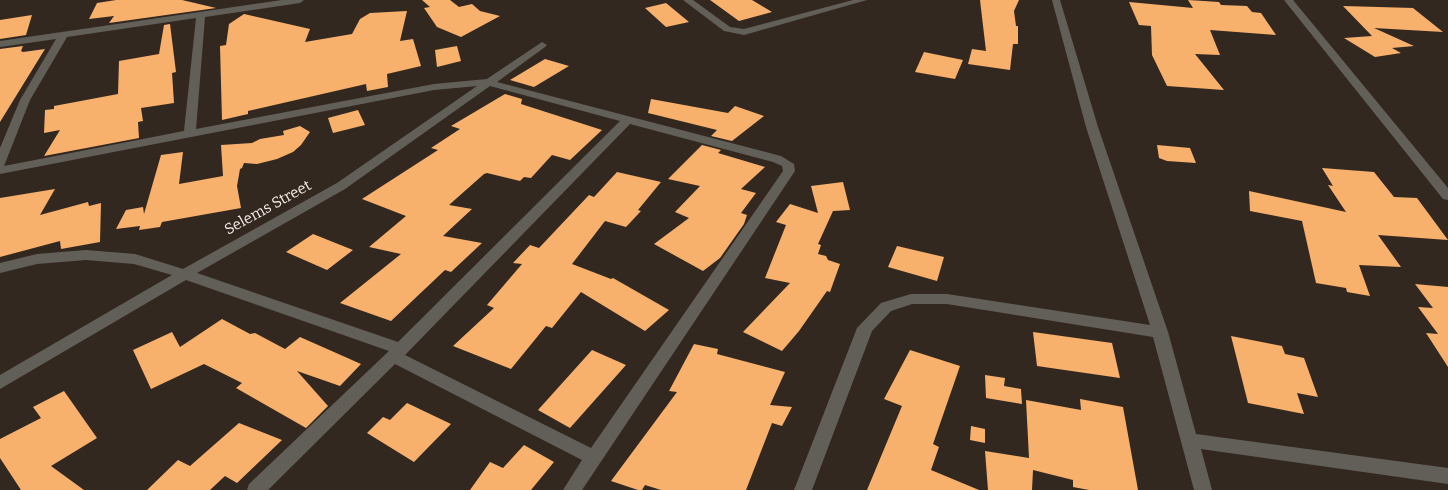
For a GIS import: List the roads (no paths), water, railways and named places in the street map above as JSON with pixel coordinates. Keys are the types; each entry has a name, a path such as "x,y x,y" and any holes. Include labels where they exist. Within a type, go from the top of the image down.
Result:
{"street":[{"path":"0,44 300,0"},
{"path":"687,0 727,30 735,32 744,32 863,0"},
{"path":"1056,0 1094,131 1160,332 1203,490"},
{"path":"1288,0 1448,196"},
{"path":"190,133 201,15"},
{"path":"0,163 28,92 62,35"},
{"name":"Selems Street","path":"0,383 184,274 341,186 486,82 542,45"},
{"path":"0,170 434,87 486,82 777,159 788,164 789,171 572,490"},
{"path":"256,490 397,352 627,120"},
{"path":"0,268 37,259 86,255 135,259 184,274 397,352 594,458"},
{"path":"803,490 865,328 886,307 911,299 947,299 1160,332"},
{"path":"1190,440 1448,476"}]}
